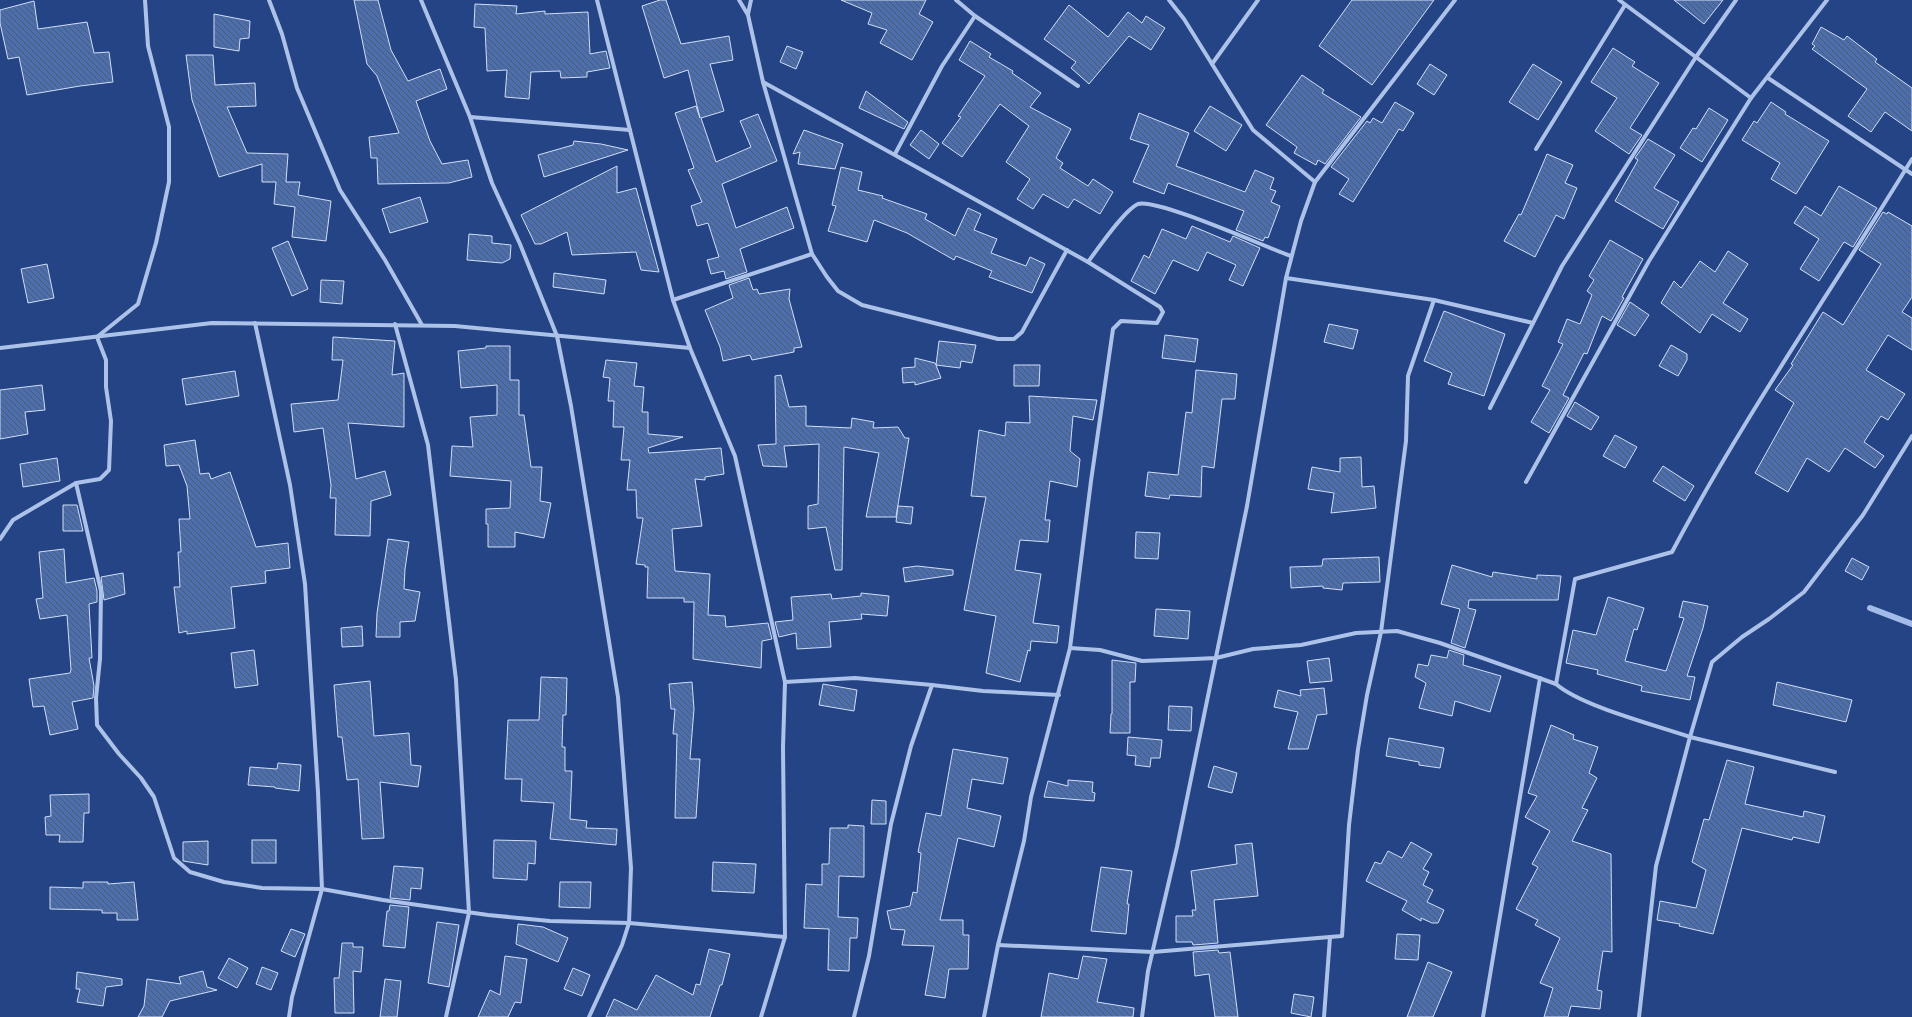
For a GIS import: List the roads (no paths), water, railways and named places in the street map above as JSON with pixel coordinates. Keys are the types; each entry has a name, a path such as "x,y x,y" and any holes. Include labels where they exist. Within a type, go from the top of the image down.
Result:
{"street":[{"path":"97,337 138,304 156,243 169,182 169,127 148,46 145,0"},
{"path":"269,0 282,34 297,88 340,190 385,260 422,325"},
{"path":"421,0 470,117 492,183 520,244 558,336 572,406 618,697 631,868 629,923 622,945 589,1017"},
{"path":"597,0 673,300 690,348 736,456 785,682 783,747 785,937 761,1017"},
{"path":"739,0 748,15 762,82 812,254 838,292 862,305 998,339 1014,339 1022,332 1067,250"},
{"path":"748,15 751,0"},
{"path":"956,0 975,16 1078,86"},
{"path":"1169,0 1184,19 1253,130 1315,182"},
{"path":"1212,64 1258,0"},
{"path":"1142,1017 1153,952 1177,848 1247,506 1291,256 1315,182 1455,0"},
{"path":"1619,0 1751,98"},
{"path":"1490,408 1562,266 1696,57 1736,0"},
{"path":"1526,482 1649,260 1751,98 1827,0"},
{"path":"1536,149 1626,5"},
{"path":"895,154 942,66 975,16"},
{"path":"1768,78 1912,174"},
{"path":"762,82 895,154 1088,262 1160,307 1163,312 1158,323 1121,321 1113,329 1091,481 1070,648 1059,695 1048,730 1033,789 1024,841 998,945 984,1017"},
{"path":"470,117 630,130"},
{"path":"1556,684 1576,579 1672,552 1706,487 1771,379 1912,159"},
{"path":"1088,262 1123,216 1137,204 1149,203 1193,218 1291,256"},
{"path":"673,300 812,254"},
{"path":"1286,278 1434,300 1533,323"},
{"path":"998,945 1153,952 1342,936 1349,825 1358,749 1367,695 1382,632 1406,442 1408,376 1434,300"},
{"path":"0,348 212,323 395,324 455,326 690,348"},
{"path":"255,323 290,485 305,584 318,792 322,889 292,997 289,1017"},
{"path":"395,324 428,445 456,680 469,913 446,1017"},
{"path":"0,539 13,520 76,483 100,479 109,470 111,421 106,387 106,360 97,337"},
{"path":"1639,1017 1656,866 1690,737 1712,662 1742,637 1769,619 1804,592 1863,515 1912,436"},
{"path":"76,483 101,590 100,660 96,698 97,725 119,754 141,778 154,797 174,858 190,872 224,882 262,888 322,889 469,913 550,922 629,923 785,937"},
{"path":"1070,648 1100,650 1142,661 1216,658 1253,649 1301,645 1356,633 1397,631 1440,643 1540,678 1556,684 1563,690 1598,706 1690,737 1835,772"},
{"path":"785,682 856,678 983,691 1059,695"},
{"path":"1483,1017 1540,678"},
{"path":"854,1017 869,956 891,824 911,746 932,685"},
{"path":"1324,1017 1330,937"}],"waterway":[{"path":"1870,608 1912,624"}]}
